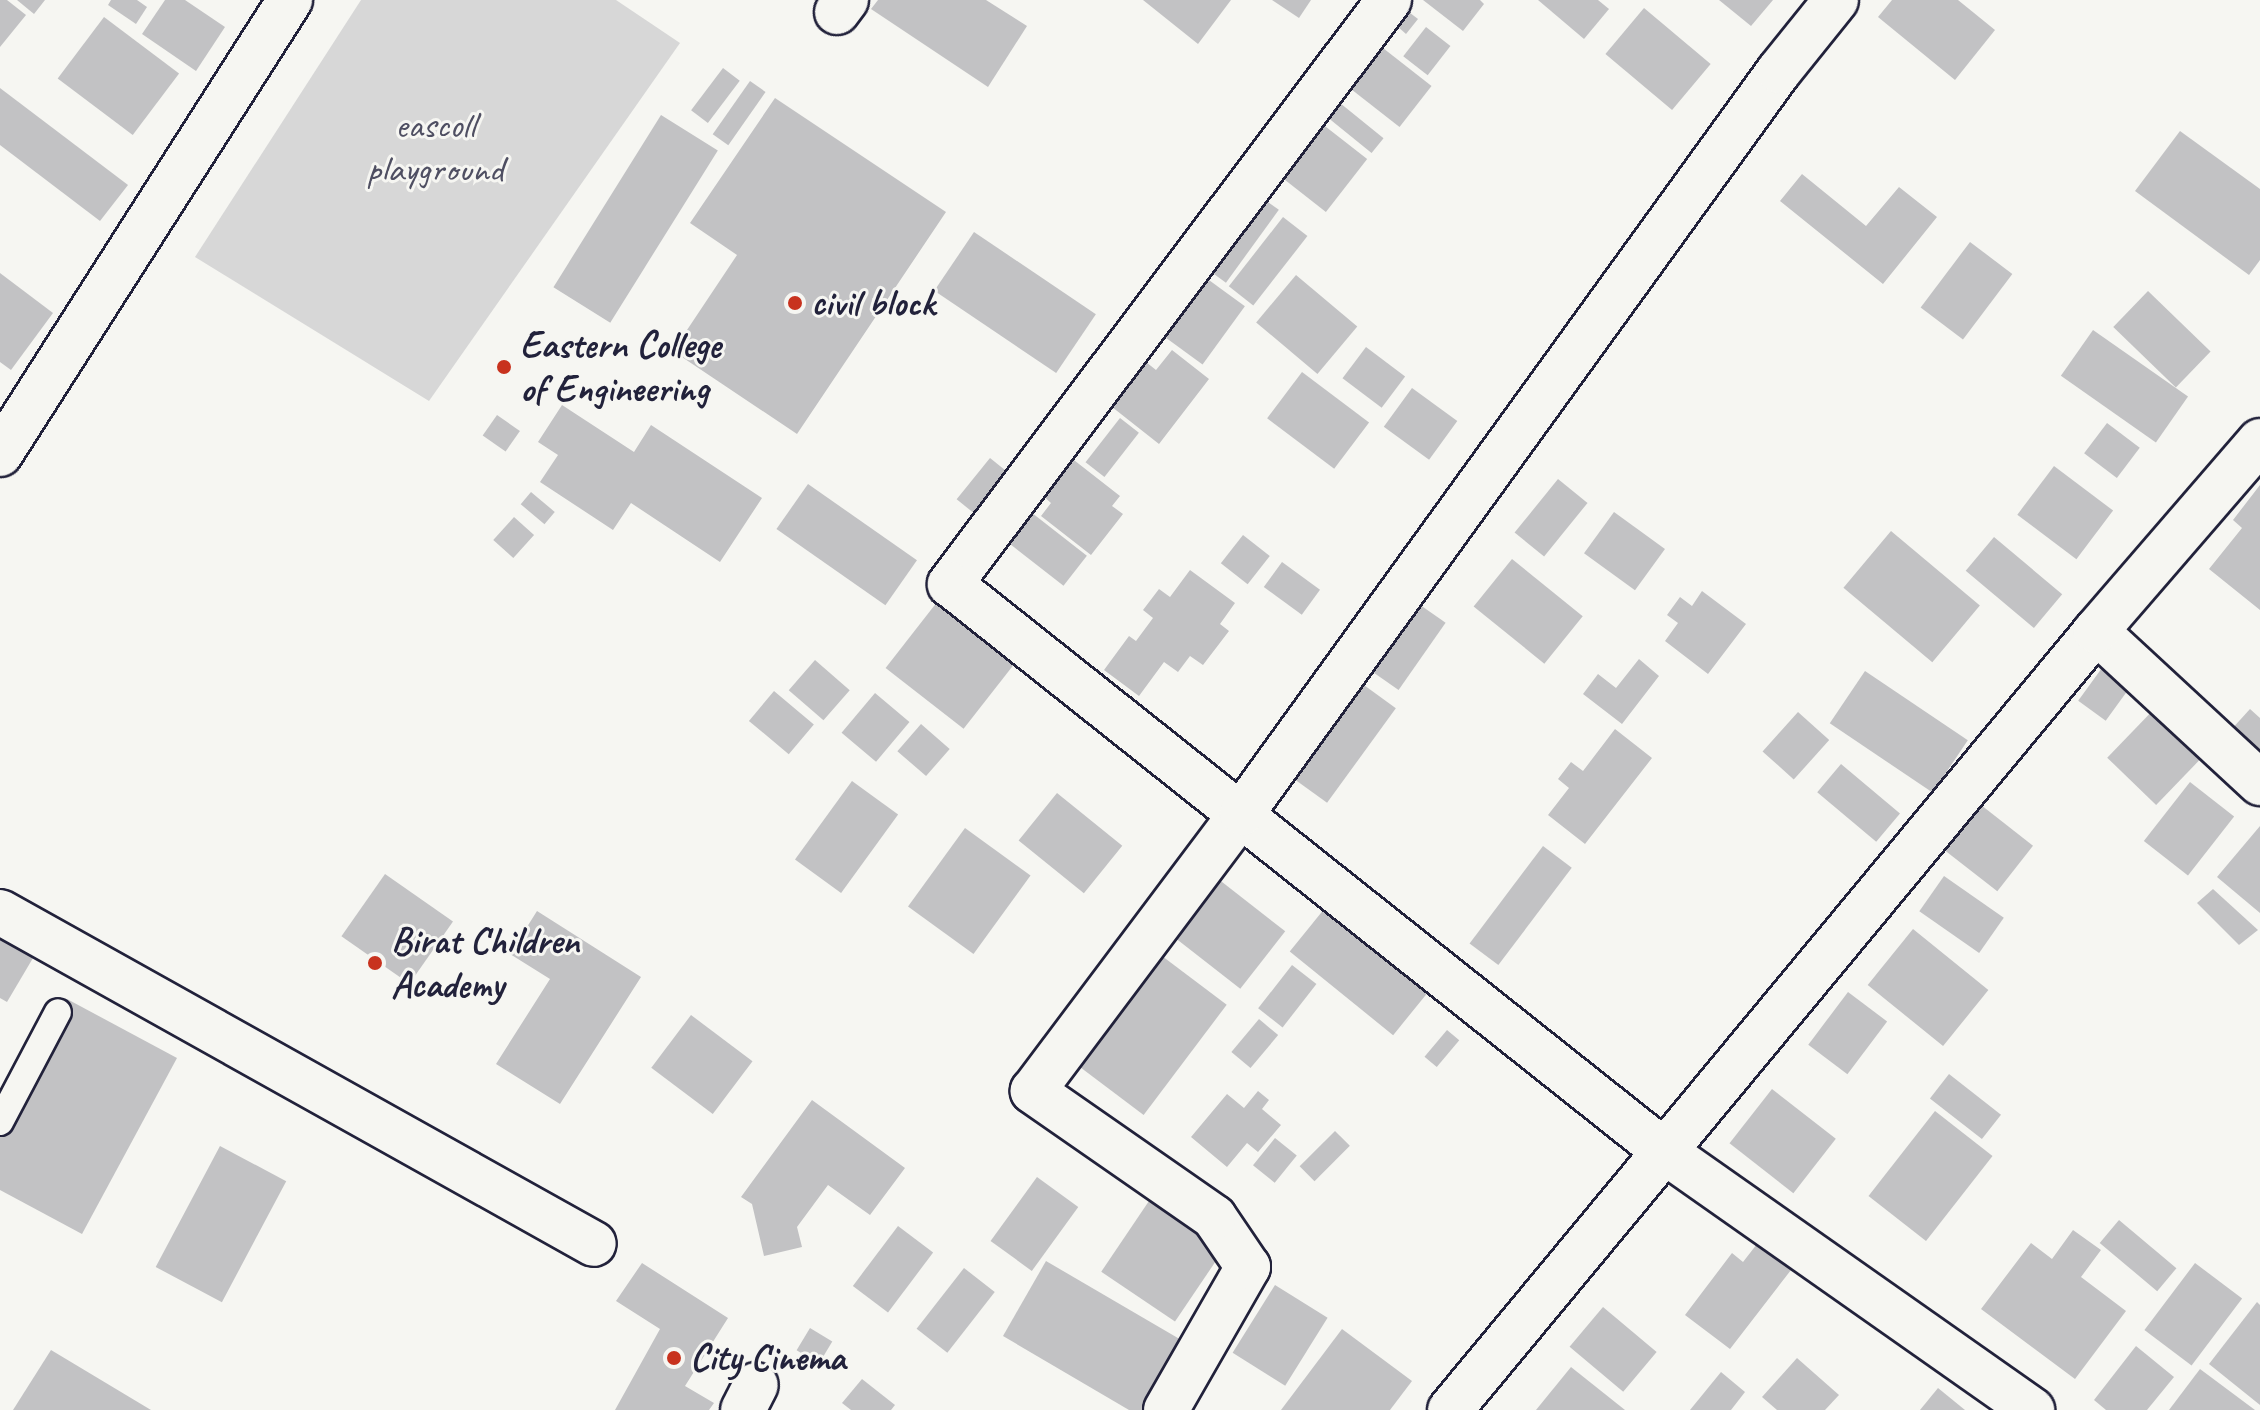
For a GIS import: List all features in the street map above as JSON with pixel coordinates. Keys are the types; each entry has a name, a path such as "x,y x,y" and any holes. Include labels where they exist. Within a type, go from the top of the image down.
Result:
{"street":[{"path":"0,454 290,0"},
{"path":"1389,0 950,584 1665,1152 2032,1410"},
{"path":"1166,1410 1248,1267 1214,1217 1033,1091 1242,813 1779,71 1836,0"},
{"path":"1450,1410 2096,631 2260,441"},
{"path":"2096,631 2260,783"},
{"path":"0,912 594,1244"}],"lane":[{"path":"0,1122 58,1012"}],"green space":[{"name":"eascoll playground","path":"361,0 616,0 680,43 429,401 195,257"}],"building":[{"path":"0,0 7,0 26,15 0,47"},
{"path":"17,0 45,0 34,14"},
{"path":"111,0 137,0 147,7 136,24 108,5"},
{"path":"165,0 185,0 225,27 196,71 142,34"},
{"path":"878,0 986,0 1027,26 988,87 871,9"},
{"path":"1143,0 1231,0 1198,44"},
{"path":"1272,0 1311,0 1299,18"},
{"path":"1423,0 1480,0 1484,4 1463,31"},
{"path":"1538,0 1598,0 1609,9 1584,39"},
{"path":"1719,0 1773,0 1751,26"},
{"path":"1892,0 1958,0 1995,30 1955,80 1878,17"},
{"path":"1401,6 1418,19 1406,34 1397,26"},
{"path":"1644,8 1711,64 1672,110 1605,54"},
{"path":"104,17 179,74 133,135 58,78"},
{"path":"1426,27 1450,46 1428,75 1403,56"},
{"path":"1374,41 1432,86 1400,127 1342,82"},
{"path":"723,68 740,81 708,123 691,110"},
{"path":"750,81 766,92 728,145 713,134"},
{"path":"0,88 128,185 100,221 0,145"},
{"name":"civil block","path":"775,98 946,212 797,434 673,351 737,255 690,223"},
{"path":"1340,103 1384,138 1372,153 1328,118"},
{"path":"661,115 718,151 610,323 553,287"},
{"path":"1312,116 1367,159 1326,212 1271,169"},
{"path":"2180,131 2260,189 2260,260 2249,275 2135,191"},
{"path":"1802,174 1866,226 1899,187 1937,217 1883,284 1780,201"},
{"path":"1257,194 1279,210 1226,283 1204,267"},
{"path":"1283,217 1307,236 1253,305 1229,286"},
{"path":"974,232 1096,314 1056,373 934,291"},
{"path":"1970,242 2012,274 1963,339 1921,307"},
{"path":"0,273 53,313 11,370 0,362"},
{"path":"1202,275 1245,306 1203,364 1160,333"},
{"path":"1296,275 1357,326 1317,374 1256,322"},
{"path":"2148,291 2211,351 2176,387 2113,327"},
{"path":"2093,330 2188,397 2156,442 2061,376"},
{"path":"1366,347 1405,376 1382,408 1343,378"},
{"path":"1172,350 1209,379 1159,444 1107,403 1141,358 1156,370"},
{"path":"1302,372 1369,423 1334,469 1267,418"},
{"path":"1412,388 1457,421 1429,460 1384,427"},
{"path":"562,405 634,452 651,425 762,498 720,562 631,503 613,530 540,482 558,455 538,442"},
{"path":"497,415 520,431 506,452 483,435"},
{"path":"1120,418 1139,433 1104,477 1086,462"},
{"path":"2107,423 2140,448 2117,478 2084,453"},
{"path":"1070,457 1120,496 1112,506 1123,514 1091,555 1041,516 1051,503 1041,494"},
{"path":"990,458 1012,476 978,517 957,499"},
{"path":"2054,466 2113,511 2076,559 2017,515"},
{"path":"1558,479 1588,503 1544,557 1515,533"},
{"path":"808,484 917,560 885,605 776,529"},
{"path":"2260,485 2260,610 2209,569 2242,528 2233,520"},
{"path":"531,492 555,512 544,524 521,504"},
{"path":"1027,509 1087,556 1063,586 1004,539"},
{"path":"1614,512 1665,549 1635,590 1584,553"},
{"path":"514,517 534,535 513,558 493,540"},
{"path":"1891,531 1980,606 1932,662 1843,588"},
{"path":"1243,535 1270,556 1248,584 1221,563"},
{"path":"1994,537 2062,594 2034,628 1966,571"},
{"path":"1512,559 1583,616 1544,664 1474,606"},
{"path":"1282,562 1320,590 1302,615 1264,587"},
{"path":"1190,570 1235,603 1220,624 1229,631 1203,665 1190,656 1178,672 1164,662 1139,696 1104,670 1129,636 1136,641 1153,618 1143,610 1159,589 1170,597"},
{"path":"1702,591 1746,624 1708,674 1665,641 1678,623 1667,615 1680,597 1692,606"},
{"path":"1403,593 1446,623 1399,690 1356,660"},
{"path":"941,597 1019,658 964,729 886,668"},
{"path":"1639,659 1659,676 1622,724 1583,694 1598,674 1616,688"},
{"path":"815,660 850,690 823,720 789,690"},
{"path":"2107,661 2135,681 2106,721 2078,701"},
{"path":"1865,671 1968,740 1933,793 1830,723"},
{"path":"1357,680 1396,708 1327,803 1288,775"},
{"path":"774,691 814,724 789,754 749,721"},
{"path":"875,693 909,722 876,762 842,733"},
{"path":"2160,703 2209,750 2156,805 2107,758"},
{"path":"2250,709 2260,718 2260,758 2230,731"},
{"path":"1798,712 1829,740 1794,779 1763,751"},
{"path":"921,724 950,749 926,776 897,751"},
{"path":"1615,729 1652,758 1585,844 1548,815 1569,788 1558,779 1571,762 1583,771"},
{"path":"1841,764 1900,813 1876,842 1817,792"},
{"path":"852,781 898,815 841,893 795,859"},
{"path":"2190,782 2234,816 2188,876 2144,841"},
{"path":"1057,793 1122,846 1084,893 1019,840"},
{"path":"1981,805 2033,846 1997,891 1945,851"},
{"path":"2260,826 2260,913 2217,877"},
{"path":"965,828 1031,876 974,954 908,906"},
{"path":"1543,846 1572,868 1498,965 1470,943"},
{"path":"1208,871 1285,931 1240,989 1163,929"},
{"path":"385,874 453,922 409,984 341,936"},
{"path":"1944,876 2004,918 1979,953 1919,911"},
{"path":"2213,889 2258,930 2239,945 2197,903"},
{"path":"1325,908 1428,992 1393,1035 1290,952"},
{"path":"537,911 641,977 560,1104 496,1064 550,979 510,954"},
{"path":"1913,929 1988,990 1943,1046 1868,985"},
{"path":"0,938 33,958 7,1002 0,998"},
{"path":"1162,956 1227,1005 1144,1115 1079,1066"},
{"path":"1292,965 1316,984 1283,1027 1258,1008"},
{"path":"1848,992 1887,1021 1847,1074 1808,1045"},
{"path":"67,999 177,1058 82,1234 0,1190 0,1123"},
{"path":"691,1015 752,1061 713,1114 651,1068"},
{"path":"1259,1019 1278,1035 1251,1068 1231,1052"},
{"path":"1447,1030 1459,1040 1437,1067 1425,1057"},
{"path":"1949,1074 2001,1115 1982,1139 1930,1098"},
{"path":"1772,1089 1836,1139 1793,1193 1730,1143"},
{"path":"1258,1091 1269,1100 1262,1109 1281,1125 1258,1152 1247,1143 1227,1167 1191,1137 1227,1094 1244,1108"},
{"path":"812,1100 905,1168 870,1215 828,1185 797,1227 802,1247 764,1256 752,1204 741,1197"},
{"path":"1935,1111 1993,1156 1926,1241 1869,1196"},
{"path":"1335,1131 1350,1146 1314,1181 1300,1166"},
{"path":"1275,1138 1297,1156 1275,1183 1253,1165"},
{"path":"220,1146 286,1181 222,1302 156,1267"},
{"path":"1037,1177 1078,1207 1032,1271 991,1241"},
{"path":"1151,1198 1225,1248 1175,1322 1101,1272"},
{"path":"2119,1220 2176,1268 2157,1291 2100,1243"},
{"path":"898,1226 933,1252 888,1312 853,1286"},
{"path":"2073,1230 2101,1250 2081,1277 2126,1311 2075,1379 1981,1309 2031,1243 2052,1259"},
{"path":"1757,1244 1791,1270 1730,1349 1685,1315 1732,1253 1743,1262"},
{"path":"1046,1261 1183,1341 1143,1410 1129,1410 1003,1336"},
{"name":"City Cinema","path":"642,1263 728,1318 685,1386 714,1403 709,1410 615,1410 660,1329 616,1301"},
{"path":"2195,1263 2242,1299 2192,1366 2144,1330"},
{"path":"964,1268 995,1292 947,1353 917,1329"},
{"path":"1275,1285 1328,1318 1285,1386 1233,1353"},
{"path":"2257,1302 2260,1305 2260,1405 2209,1364"},
{"path":"1603,1307 1657,1352 1623,1392 1570,1347"},
{"path":"810,1328 832,1341 819,1364 797,1350"},
{"path":"1342,1329 1412,1381 1390,1410 1281,1410"},
{"path":"2136,1346 2174,1377 2147,1410 2106,1410 2094,1400"},
{"path":"51,1350 151,1410 13,1410"},
{"path":"1797,1358 1839,1395 1825,1410 1777,1410 1762,1397"},
{"path":"1571,1367 1625,1410 1536,1410"},
{"path":"2200,1369 2255,1410 2169,1410"},
{"path":"1721,1372 1745,1392 1731,1410 1690,1410"},
{"path":"862,1379 895,1405 891,1410 851,1410 842,1403"},
{"path":"1938,1388 1965,1410 1920,1410"}],"place":[{"name":"civil block","path":"795,303"},
{"name":"Eastern College of Engineering","path":"504,367"},
{"name":"Birat Children Academy","path":"375,963"},
{"name":"City Cinema","path":"674,1358"}]}
